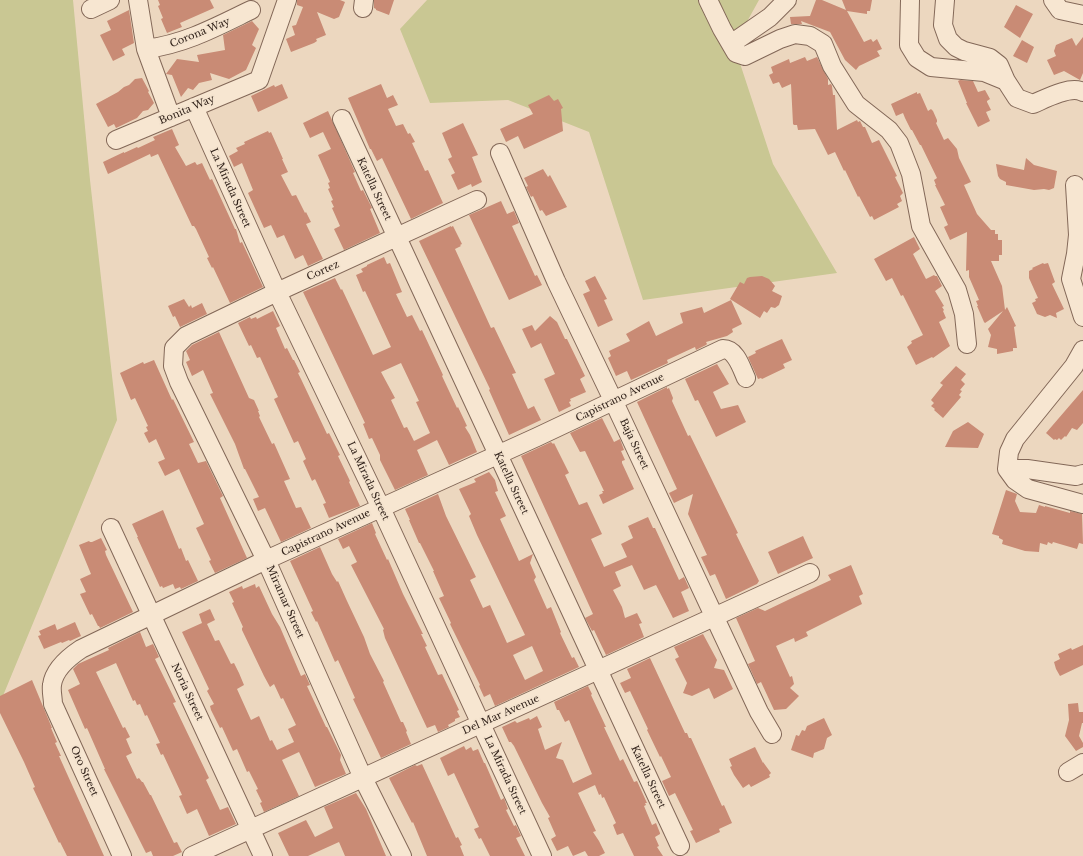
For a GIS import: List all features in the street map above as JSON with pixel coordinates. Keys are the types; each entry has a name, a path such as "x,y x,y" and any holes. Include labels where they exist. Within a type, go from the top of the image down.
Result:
{"street":[{"path":"91,9 110,0"},
{"path":"138,0 146,49 171,117"},
{"name":"Bonita Way","path":"116,140 259,80 287,0"},
{"path":"731,44 770,17 787,0"},
{"path":"910,0 909,45 917,58 931,67 984,72 1006,81"},
{"path":"945,0 943,25 948,39 964,52 990,58 999,66 1006,81 1017,98 1033,104 1062,92 1078,89 1083,92"},
{"path":"1053,0 1060,10 1083,15"},
{"path":"708,2 736,53 744,56 780,38 795,34 810,36 823,44 832,66 856,104 889,130 900,143 911,174 921,226 957,290 964,314 966,344"},
{"name":"Corona Way","path":"146,49 166,47 189,39 251,10"},
{"name":"La Mirada Street","path":"194,107 277,292 381,508 542,856"},
{"name":"Katella Street","path":"342,120 680,846"},
{"name":"Baja Street","path":"500,153 556,281 614,400 759,712 772,734"},
{"path":"1074,185 1078,236 1071,278 1083,317"},
{"name":"Cortez","path":"174,348 186,336 476,200"},
{"name":"Miramar Street","path":"174,348 173,366 179,382 266,560 363,778 402,856"},
{"name":"Capistrano Avenue","path":"52,684 55,675 62,664 71,655 81,649 266,560 498,455 723,349 728,349 733,352 746,378"},
{"path":"1083,350 1074,366 1015,438 1009,452 1007,469 1015,480 1028,489 1083,504"},
{"path":"1007,469 1027,469 1076,476 1083,474"},
{"name":"Noria Street","path":"111,528 264,856"},
{"name":"Del Mar Avenue","path":"192,856 810,573"},
{"name":"Oro Street","path":"52,684 53,704 122,856"}],"shaded area":[{"path":"0,0 73,0 90,180 117,420 0,703"},
{"path":"427,0 759,0 734,45 773,164 837,273 643,300 589,132 508,100 430,103 400,29"}],"building":[{"path":"158,0 210,0 214,8 180,23 182,27 167,33 161,19 163,18 158,6 160,5"},
{"path":"297,0 340,0 345,2 339,17 334,19 317,12 326,35 316,39 317,41 314,43 291,52 286,39 295,35 292,26 296,25 303,7 297,5"},
{"path":"374,0 394,0 389,15 374,8"},
{"path":"816,0 822,0 846,10 842,0 872,0 870,11 867,11 867,14 847,11 864,42 871,39 873,42 877,39 882,49 877,51 880,56 859,66 856,70 845,60 830,32 801,21 802,24 791,24 790,17 810,16"},
{"path":"1016,5 1033,14 1020,38 1004,27"},
{"path":"129,10 134,43 122,49 125,55 113,61 100,35 111,30 107,21"},
{"path":"252,21 259,29 252,45 256,48 246,70 229,79 210,73 212,80 199,83 193,90 188,88 181,97 172,75 166,74 177,59 199,62 197,55 225,50 223,35"},
{"path":"1083,37 1083,73 1080,80 1064,71 1054,75 1047,60 1056,56 1054,51 1056,45 1072,38 1076,46"},
{"path":"1022,40 1034,47 1027,63 1013,56"},
{"path":"805,57 807,61 817,57 828,79 828,85 831,84 832,86 833,95 835,95 837,130 857,120 858,122 860,121 863,127 865,127 872,143 879,140 897,176 895,177 903,193 900,196 902,201 897,204 899,207 874,220 872,216 870,217 835,152 828,155 815,129 798,130 797,125 793,124 791,84 782,88 779,82 773,84 769,75 773,73 771,67 789,59 790,63"},
{"path":"142,78 154,103 148,110 143,111 137,118 116,128 114,124 108,127 96,104 129,85 135,79"},
{"path":"958,81 973,81 978,92 985,90 990,99 987,102 991,110 986,112 990,121 978,127 966,103"},
{"path":"282,84 288,98 258,112 251,96 274,85 275,87"},
{"path":"381,84 387,98 393,95 398,105 388,109 396,126 403,124 408,134 410,133 415,142 412,143 425,171 428,170 443,203 411,219 382,158 377,161 370,149 348,98"},
{"path":"917,92 917,94 920,93 928,111 931,109 933,111 937,120 936,123 944,140 948,138 957,149 959,158 971,182 964,185 977,214 991,230 995,230 995,234 998,234 998,240 1002,240 1002,255 999,255 999,261 991,261 1002,286 1005,310 1007,307 1016,326 1014,327 1017,348 1013,348 1013,351 997,354 997,349 988,347 991,335 988,329 1003,311 985,323 984,322 977,306 976,301 979,300 969,277 969,270 966,271 967,232 950,240 944,227 948,225 940,207 945,205 935,185 934,180 937,178 903,113 896,116 891,104"},
{"path":"549,95 554,101 558,99 563,108 561,109 563,131 524,149 518,136 506,142 500,129 533,114 528,105"},
{"path":"328,111 355,172 353,173 361,191 363,190 372,208 370,209 380,233 344,250 334,229 340,226 332,208 334,207 331,201 333,200 328,189 330,188 328,183 330,182 318,155 331,149 323,132 310,138 303,123"},
{"path":"463,123 478,155 472,157 482,182 472,187 471,184 458,190 451,175 455,173 448,159 452,157 442,133"},
{"path":"172,129 179,145 175,147 186,166 195,162 197,165 202,163 210,180 212,179 236,229 240,243 242,242 263,287 230,303 213,267 212,268 207,258 209,257 196,229 192,226 158,154 151,157 150,154 108,174 103,162 155,140 153,137"},
{"path":"268,131 269,133 271,132 288,172 281,175 292,196 296,195 311,222 306,224 323,259 308,266 303,255 295,259 284,235 277,238 271,225 264,228 248,193 253,190 242,163 234,167 229,156 238,151 236,148 245,144 244,142"},
{"path":"1026,158 1034,165 1057,171 1054,188 1049,190 1034,190 1006,185 1006,182 1000,179 996,164 1024,170"},
{"path":"543,169 548,177 550,175 567,207 546,216 542,210 540,211 533,196 531,197 526,187 528,186 524,178"},
{"path":"501,201 507,214 514,211 519,223 512,226 535,276 537,275 542,285 509,300 469,215"},
{"path":"453,226 462,244 455,249 491,328 494,327 516,373 512,374 528,409 534,406 541,420 509,435 489,390 490,389 419,241"},
{"path":"914,237 920,249 913,254 926,279 934,275 937,276 942,286 935,291 944,306 942,307 946,318 939,322 950,346 933,358 932,357 916,365 907,347 912,343 911,341 923,335 903,295 901,296 892,278 886,281 874,259"},
{"path":"384,257 387,264 390,263 402,292 396,294 407,317 412,315 420,331 422,330 457,408 458,407 467,426 465,427 477,452 449,465 437,440 417,450 428,475 395,490 380,460 380,455 372,438 369,439 363,424 365,423 303,292 335,278 341,290 342,289 373,355 391,347 356,275 363,272 361,269","holes":["401,363 419,401 416,402 430,433 414,441 407,427 404,428 391,400 395,398 381,372"]},
{"path":"1043,263 1048,263 1055,282 1052,284 1064,309 1056,313 1057,318 1050,315 1045,317 1037,314 1032,303 1038,298 1029,278 1029,271"},
{"path":"595,276 607,299 604,300 613,320 598,327 583,294 590,291 585,281"},
{"path":"762,276 769,279 775,286 772,291 782,296 779,305 775,308 771,307 767,313 764,311 760,318 730,299 740,282 744,284 747,278"},
{"path":"184,299 189,307 191,305 192,308 202,303 207,314 180,327 168,306"},
{"path":"731,300 742,324 732,329 733,332 727,336 706,342 706,345 696,350 695,347 667,360 668,363 631,380 627,371 616,376 608,358 611,356 609,351 630,341 626,334 649,321 656,336 683,323 680,313 702,307 704,313"},
{"path":"273,311 280,326 276,328 285,349 287,348 294,360 300,372 298,373 327,434 329,433 340,455 338,456 360,506 329,518 323,504 326,503 316,481 315,479 312,481 303,461 306,459 298,441 294,443 274,399 278,397 260,357 257,358 251,345 249,346 238,323 250,317 251,319 256,317 257,319"},
{"path":"550,316 557,322 565,339 567,339 585,376 580,379 586,392 570,399 571,401 569,402 571,406 559,412 544,379 555,374 541,343 531,348 522,329 532,325 535,331"},
{"path":"219,332 249,398 254,400 259,411 259,417 272,444 274,443 290,479 284,481 296,508 301,507 311,528 281,542 265,508 258,511 253,499 259,497 244,469 235,444 210,394 213,393 203,370 192,376 186,362 190,360 186,351 192,345"},
{"path":"782,339 792,360 783,364 785,368 762,379 758,379 748,357 756,353 755,351"},
{"path":"154,360 172,400 173,399 194,442 189,444 198,463 206,461 223,496 220,498 247,558 215,573 209,561 211,560 196,528 204,524 179,469 165,476 158,462 165,459 156,439 149,443 144,433 148,431 146,427 148,426 135,398 131,400 120,373 143,362 144,364"},
{"path":"717,364 729,384 713,392 721,409 738,405 746,422 716,437 698,400 695,401 685,379"},
{"path":"956,366 966,374 961,380 965,384 960,390 962,391 959,395 961,397 943,418 931,406 934,403 931,400 943,385 940,383"},
{"path":"667,387 667,389 669,388 673,398 672,401 688,436 690,435 738,533 736,534 759,581 757,584 726,599 715,574 710,576 701,557 707,555 688,514 693,494 674,503 669,493 677,489 637,402"},
{"path":"1083,390 1083,423 1077,430 1072,428 1066,437 1065,436 1061,440 1059,438 1054,440 1046,433"},
{"path":"602,418 614,442 620,439 624,450 621,451 625,460 622,461 622,463 634,489 603,504 599,495 603,493 602,491 604,491 585,451 580,452 570,433"},
{"path":"968,422 984,434 978,448 945,447 953,431"},
{"path":"551,442 553,444 554,443 569,473 565,475 579,505 587,502 602,534 591,539 604,567 627,557 621,544 633,538 628,526 648,517 653,528 655,528 679,580 684,577 689,588 681,592 689,611 673,618 656,585 644,590 632,565 615,572 621,586 613,590 622,607 625,618 637,613 642,623 639,624 644,637 606,655 594,630 592,631 585,618 593,614 521,456"},
{"path":"489,472 495,480 498,491 495,492 506,516 500,519 519,561 533,554 530,563 536,577 534,580 547,609 551,607 561,632 560,633 572,658 574,657 579,667 495,706 490,694 484,697 479,686 480,685 450,624 451,623 439,598 444,596 405,509 438,494 446,516 476,577 470,580 483,608 490,605 507,643 525,635 477,535 469,516 471,514 459,489 476,482 474,479","holes":["532,646 543,671 525,680 513,655"]},
{"path":"1006,490 1017,494 1015,501 1020,512 1036,513 1039,505 1070,513 1070,511 1082,514 1083,544 1079,543 1077,549 1053,542 1052,544 1048,542 1047,545 1040,543 1039,552 1025,551 1002,544 1003,540 999,538 999,536 992,534"},
{"path":"163,510 179,549 181,548 186,561 188,560 198,581 181,589 180,587 175,589 173,584 163,588 162,586 160,587 132,524"},
{"path":"372,523 376,533 375,534 423,634 421,634 427,646 425,647 438,675 442,674 459,710 457,711 460,717 448,725 449,727 438,732 435,725 427,728 385,638 384,629 351,565 357,562 349,546 343,549 338,539"},
{"path":"803,536 813,558 778,574 768,552"},
{"path":"101,538 107,550 105,551 106,555 133,612 100,628 92,614 90,615 80,594 86,592 80,579 91,574 79,545"},
{"path":"320,547 332,574 337,582 338,581 364,637 370,654 384,681 383,682 401,722 403,722 407,731 406,732 411,744 381,758 353,699 355,698 338,660 335,662 317,621 316,622 311,612 313,611 290,561"},
{"path":"851,565 863,594 859,596 862,604 806,632 808,636 795,642 794,638 776,646 790,677 792,676 794,684 790,688 799,696 786,709 774,710 761,682 757,684 748,664 755,661 736,618 758,608 765,611 831,580 828,575"},
{"path":"255,584 256,588 259,586 280,627 301,676 305,674 310,685 307,686 341,755 340,760 346,774 315,787 299,752 282,760 299,796 264,812 260,803 262,802 256,790 258,789 249,771 247,772 237,749 233,751 222,727 220,728 211,710 210,706 214,704 207,691 209,689 182,632 202,623 199,614 210,609 215,620 207,624 215,641 219,640 231,664 234,663 239,673 244,685 237,689 251,720 259,716 270,741 272,740 277,750 294,742 288,729 296,725 283,698 281,699 274,684 270,687 264,676 242,630 243,627 232,603 234,602 229,592 242,586 243,589"},
{"path":"75,622 81,636 44,649 38,636 41,635 39,631 55,624 57,630"},
{"path":"140,632 146,647 153,644 159,657 155,659 176,702 173,703 209,778 206,780 220,810 228,807 236,824 209,836 197,809 187,814 179,796 182,795 163,754 161,755 156,744 160,743 147,715 145,716 140,704 137,705 135,700 133,701 116,663 96,672 123,728 125,727 130,737 126,739 132,753 126,756 137,779 139,778 143,782 151,795 174,843 177,842 182,852 173,856 153,856 151,851 146,853 104,769 87,728 85,729 68,690 80,684 73,669 78,664 109,650 108,648"},
{"path":"703,634 717,660 714,668 724,670 733,689 714,699 709,688 692,696 683,693 687,683 675,659 679,657 674,647"},
{"path":"1083,645 1083,665 1060,676 1054,662 1060,659 1058,654 1071,648 1072,650"},
{"path":"650,658 685,733 687,733 689,738 691,738 722,806 724,805 732,823 719,829 720,832 696,843 690,831 693,830 675,793 669,796 662,781 671,777 647,730 648,729 630,691 625,693 620,683 631,678 627,669"},
{"path":"32,680 57,742 55,743 61,756 59,756 104,856 67,856 60,842 59,843 33,788 35,787 24,762 0,713 0,696"},
{"path":"588,686 606,727 604,727 620,761 623,759 634,782 637,781 647,803 645,803 646,805 644,806 652,825 656,823 660,833 655,837 659,846 657,847 663,856 634,856 623,833 617,835 613,825 616,823 604,797 602,798 601,794 599,795 595,785 578,793 596,831 593,832 605,853 599,856 588,856 585,851 573,856 568,846 557,851 551,839 556,836 548,818 550,817 514,746 511,742 509,742 502,727 515,721 517,723 529,718 530,720 537,716 542,727 538,729 545,750 562,742 556,758 563,760 573,783 592,774 569,720 565,722 559,710 557,710 554,702"},
{"path":"1078,703 1079,712 1083,712 1083,723 1079,736 1083,743 1083,747 1076,751 1065,736 1069,720 1068,704"},
{"path":"824,718 832,735 827,738 824,749 814,753 813,758 791,750 796,735 799,736 802,730 805,731 807,726"},
{"path":"464,746 466,750 471,747 473,751 478,749 501,800 504,798 508,809 506,810 521,836 516,838 525,856 490,856 481,838 479,839 474,829 479,827 454,773 448,776 440,758"},
{"path":"755,747 763,763 771,773 769,775 770,777 751,787 749,784 743,788 730,767 732,766 729,759"},
{"path":"422,764 456,838 458,837 462,845 460,846 464,856 427,856 413,822 412,823 389,778 415,765 417,766"},
{"path":"356,793 366,809 386,856 345,856 339,842 308,856 289,856 278,833 306,820 315,837 333,828 324,807"}]}
